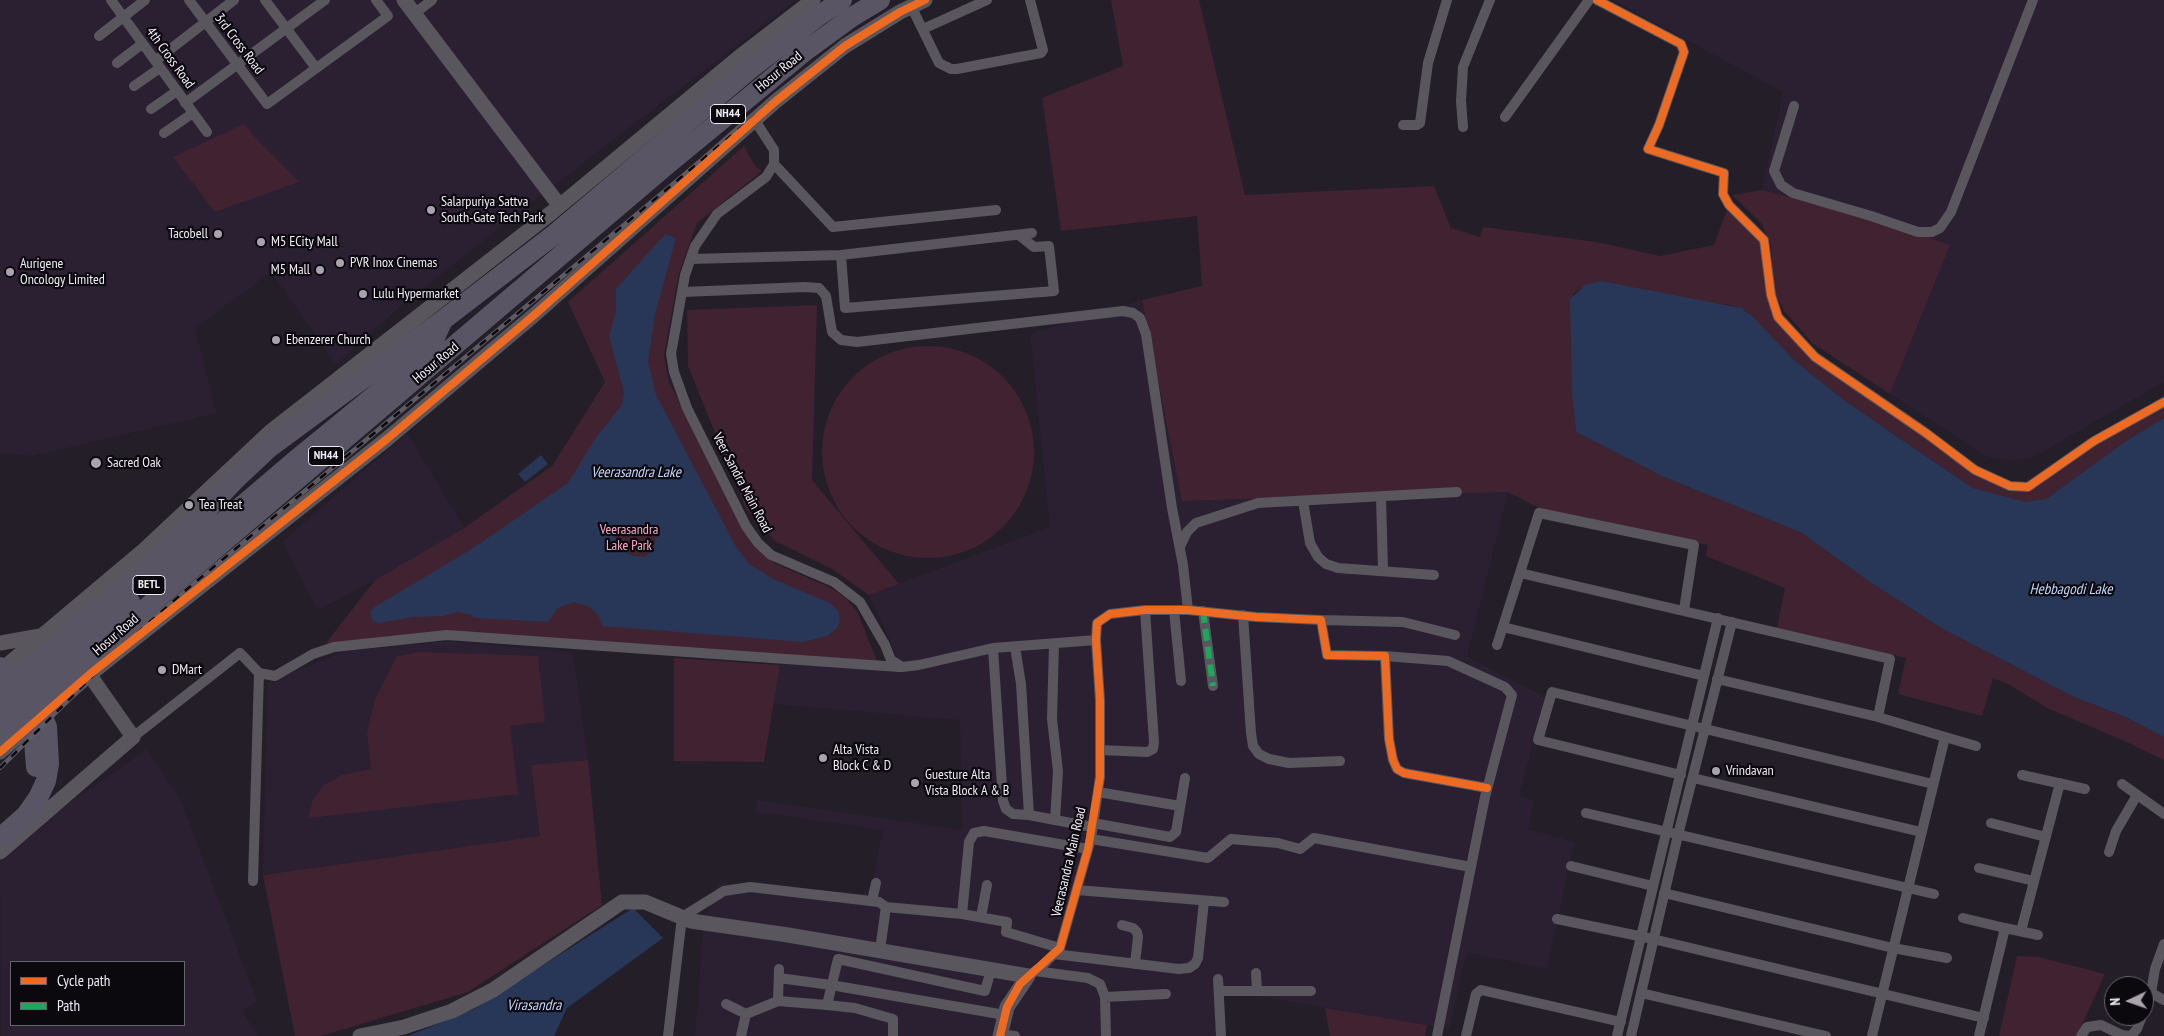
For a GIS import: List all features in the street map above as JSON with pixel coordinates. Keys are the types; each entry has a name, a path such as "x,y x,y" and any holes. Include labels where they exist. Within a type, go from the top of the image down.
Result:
{"highway":[{"name":"Hosur Road","path":"0,735 86,669 106,642 578,228 750,69 842,0"},
{"name":"Hosur Road","path":"0,693 169,550 236,479 269,448 421,325 443,320 578,228 804,52 852,17 880,0"},
{"name":"BETL","path":"0,713 298,458 429,351 443,320"},
{"path":"0,667 20,682 40,710 47,726 49,764 46,781 38,798 26,815 0,838"},
{"path":"0,688 11,697 28,722 34,740 36,761 34,782 25,803 0,830"}],"street":[{"name":"4th Cross Road","path":"111,0 207,132"},
{"path":"99,36 145,0"},
{"name":"3rd Cross Road","path":"189,0 266,104 316,68"},
{"path":"134,86 205,22 234,0"},
{"path":"265,0 316,68 388,16 376,0"},
{"path":"185,103 325,0"},
{"path":"404,0 559,205"},
{"path":"414,14 432,0"},
{"path":"0,671 144,550 270,432 421,325 559,205 745,52 813,0"},
{"path":"923,29 987,0"},
{"path":"0,752 86,669 387,439 533,316 754,119 845,46 918,3 923,29 939,63 951,69 1038,55 1043,50 1030,0"},
{"path":"1403,125 1417,125 1420,123 1428,63 1447,0"},
{"path":"1463,128 1461,101 1463,67 1490,0"},
{"path":"1505,117 1589,0"},
{"path":"1597,0 1681,44 1684,52 1659,125 1648,149 1724,173 1723,194 1729,205 1764,240 1771,295 1778,318 1816,357 1926,433 1974,470 2010,486 2028,487 2094,441 2164,402"},
{"path":"1794,106 1774,171 1781,185 1793,193 1872,216 1918,232 1932,232 1940,228 1951,212 2033,0"},
{"path":"117,63 142,44"},
{"path":"151,109 176,90"},
{"path":"164,133 193,113"},
{"path":"754,119 774,150 774,164 834,227 996,210"},
{"name":"Veer Sandra Main Road","path":"774,164 766,177 717,214 695,246 685,276 676,319 672,354 674,372 687,408 746,526 758,543 771,555 834,582 860,602 885,645 891,660 902,667"},
{"path":"691,259 841,255 1032,233"},
{"path":"841,255 845,308 1054,291 1049,246 1034,247 1019,235"},
{"path":"683,292 819,288 826,296 832,332 841,340 857,342 1123,311 1133,313 1140,318 1146,334 1172,508 1180,547 1188,610"},
{"path":"1180,547 1187,532 1196,523 1258,504 1457,492"},
{"path":"1381,496 1383,570"},
{"path":"1303,501 1306,532 1310,543 1318,557 1326,564 1338,568 1383,570 1434,576"},
{"path":"1497,645 1539,514 1694,545 1684,610"},
{"path":"1520,573 1890,659 1878,717"},
{"path":"1100,750 1147,752 1153,749 1145,610"},
{"path":"0,852 133,737 240,652 260,673 275,676 314,654 334,647 447,635 902,667 993,648 1096,640 1097,623 1110,614 1145,610 1188,610 1321,620 1403,622 1455,635"},
{"path":"1174,610 1181,681"},
{"path":"1203,611 1213,686"},
{"path":"1243,615 1251,733 1254,746 1259,754 1269,759 1289,763 1340,761"},
{"path":"1618,1036 1640,937 1718,618"},
{"path":"1321,620 1326,655 1385,656 1448,661 1505,687 1512,695 1488,788 1437,1036"},
{"path":"1631,1036 1678,835 1732,622"},
{"path":"1503,627 1704,676"},
{"path":"0,643 40,636"},
{"name":"Veerasandra Main Road","path":"1057,951 1077,890 1089,844 1098,792 1100,700 1096,640"},
{"path":"1054,644 1052,719 1058,771 1055,820"},
{"path":"1015,647 1021,684 1029,815"},
{"path":"993,648 1004,805 1009,812 1170,837 1176,832 1185,778"},
{"path":"1385,656 1389,740 1393,760 1398,769 1404,773 1488,788"},
{"path":"86,669 133,737"},
{"path":"253,881 260,673"},
{"path":"1717,680 1878,717 1976,746"},
{"path":"1681,775 1538,740 1552,692 1693,724 1933,784"},
{"path":"1872,1036 1945,737"},
{"path":"2022,775 2085,789"},
{"path":"1692,778 1921,832"},
{"path":"2021,931 2060,783"},
{"path":"2122,784 2164,814"},
{"path":"1098,792 1180,806"},
{"path":"2109,852 2116,831 2137,795"},
{"path":"1586,813 1934,894"},
{"path":"1991,823 2046,837"},
{"path":"962,914 969,842 974,833 984,831 1208,858 1230,839 1278,843 1300,849 1314,838 1471,867"},
{"path":"1571,866 1653,886"},
{"path":"1979,868 2034,881"},
{"path":"872,900 876,883"},
{"path":"981,917 987,885"},
{"path":"682,917 713,897 736,888 750,887 872,900 886,906 981,917 1007,922 1006,932 1057,951 1179,969 1189,968 1196,964 1204,901"},
{"path":"1077,890 1224,902"},
{"path":"1664,893 1892,948 1947,958"},
{"path":"360,1036 404,1027 452,1010 493,990 622,902 645,902 691,921 880,950 991,970 1095,980 1100,984 1105,997 1106,1036"},
{"path":"880,950 886,906"},
{"path":"668,1036 682,917"},
{"path":"1963,918 2038,935"},
{"path":"1556,919 1653,939 1984,1018"},
{"path":"1122,925 1133,928 1137,932 1135,964"},
{"path":"1979,1036 2005,928"},
{"path":"2153,976 2164,944"},
{"path":"1005,1035 1007,1007 1020,984 1057,951"},
{"path":"827,1005 838,959 985,991 991,970"},
{"path":"1256,973 1257,991"},
{"path":"778,1001 779,974 831,985 1005,1015"},
{"path":"1218,980 1221,1036"},
{"path":"1218,991 1311,990"},
{"path":"1466,1036 1476,994 1480,990 1621,1022"},
{"path":"1641,993 1826,1036"},
{"path":"1105,997 1166,994"},
{"path":"726,1004 746,1014 778,1001 855,1008 893,1020 893,1036"},
{"path":"741,1036 746,1014"},
{"path":"2081,1036 2087,1027 2101,1026 2122,1035 2130,1036 2138,1026"}],"shaded area":[{"path":"0,0 796,0 536,199 402,305 336,364 271,272 195,328 217,413 32,456 0,453"},
{"path":"1613,0 2164,0 2164,382 2030,459 2007,460 1988,457 1890,394 1950,245 1896,225 1762,190 1783,92"},
{"path":"1142,300 1182,501 1508,492 1467,657 1545,697 1519,796 1534,801 1528,829 1574,842 1547,969 1467,952 1449,1029 1222,990 1223,1036 695,1036 704,920 719,883 870,894 883,830 755,812 757,800 962,830 960,720 773,704 780,665 902,667 869,595 1050,527 1030,334"},
{"path":"407,433 464,528 375,580 318,610 282,542"},
{"path":"449,641 573,653 588,760 531,765 540,836 263,875 267,683 345,651"},
{"path":"147,749 182,804 257,1001 242,1010 258,1036 1,1036 0,852"}],"green space":[{"path":"1111,0 1199,0 1245,195 1434,186 1451,228 1480,237 1483,227 1597,242 1660,256 1714,245 1727,209 1758,237 1772,312 1787,333 1980,478 2030,491 2090,447 2164,404 2164,418 2126,441 2046,499 2025,503 1973,488 1902,440 1844,400 1795,361 1746,311 1730,305 1581,288 1573,294 1576,432 1664,477 1802,533 1864,578 1941,628 2074,697 2123,716 2164,737 2164,760 2049,709 2008,684 1993,678 1982,716 1898,694 1906,658 1777,628 1785,588 1706,556 1708,545 1543,510 1508,492 1182,501 1142,300 1202,286 1197,216 1061,231 1042,98 1123,66"},
{"path":"244,124 299,182 215,212 173,157"},
{"name":"Veerasandra Lake","path":"744,146 755,166 762,171 697,223 679,273 664,355 669,382 743,529 754,547 774,563 829,587 846,598 858,613 877,661 447,632 326,643 375,580 464,528 552,466 605,382 568,302"},
{"path":"1762,190 1896,225 1950,245 1890,394 1812,343 1785,312 1774,292 1771,244 1761,223 1732,195"},
{"path":"817,305 812,480 899,584 869,595 832,569 775,541 746,509 688,366 687,310"},
{"path":"928,346 949,348 968,354 987,364 1003,377 1016,393 1026,412 1032,431 1034,452 1032,473 1026,492 1016,511 1003,527 987,540 968,550 949,556 928,558 907,556 888,550 869,540 853,527 840,511 830,492 824,473 822,452 824,431 830,412 840,393 853,377 869,364 888,354 907,348"},
{"path":"421,652 538,656 545,722 510,726 518,794 309,818 312,801 324,785 342,775 371,769 367,733 375,699 397,656"},
{"path":"674,658 780,665 764,762 674,761"},
{"path":"588,760 602,905 468,992 321,1036 295,1036 263,875 540,836 531,765"},
{"path":"2017,956 2039,957 2105,974 2077,1036 1999,1036"},
{"path":"1325,1008 1427,1025 1425,1036 1330,1036"}],"water":[{"name":"Veerasandra Lake","path":"665,234 676,238 655,314 648,362 656,395 735,545 748,563 773,579 830,603 839,612 840,621 837,628 827,636 803,642 603,626 598,615 590,607 574,602 558,608 548,622 477,618 458,612 444,616 413,617 380,623 373,621 370,613 373,608 470,550 568,483 595,439 622,405 624,392 609,336 616,311 616,289","holes":["629,527 648,528 654,532 655,545 652,551 645,557 633,556 616,545 615,533"]},
{"name":"Hebbagodi Lake","path":"1601,281 1741,308 1751,315 1795,361 1844,400 1902,440 1973,488 2025,502 2046,499 2126,441 2164,418 2164,737 2123,716 2074,697 1941,628 1864,578 1802,533 1664,477 1576,432 1572,392 1570,299 1585,285"},
{"path":"541,455 548,464 525,482 518,474"},
{"name":"Virasandra","path":"633,908 663,938 567,1008 554,1036 408,1036 474,1009"}],"railway":[{"path":"0,768 128,641 186,590 781,94 855,38 924,0"}],"marked path":[{"path":"1203,611 1213,686"}],"cycle path":[{"path":"0,752 90,674 387,439 533,316 776,101 845,46 900,12 925,0"},
{"path":"1597,0 1681,44 1684,52 1659,125 1648,149 1724,173 1723,194 1729,205 1764,240 1771,295 1778,317 1815,357 1926,433 1975,470 2010,486 2028,487 2094,441 2164,402"},
{"path":"1000,1036 1007,1007 1020,984 1060,948 1088,849 1100,777 1097,623 1110,614 1145,610 1188,610 1256,617 1321,620 1327,655 1385,656 1389,739 1393,760 1397,769 1404,773 1487,788"}],"place":[{"name":"Salarpuriya Sattva South-Gate Tech Park","path":"431,210"},
{"name":"Tacobell","path":"218,234"},
{"name":"M5 ECity Mall","path":"261,242"},
{"name":"PVR Inox Cinemas","path":"340,263"},
{"name":"M5 Mall","path":"320,270"},
{"name":"Aurigene Oncology Limited","path":"10,272"},
{"name":"Lulu Hypermarket","path":"363,294"},
{"name":"Ebenzerer Church","path":"276,340"},
{"name":"Sacred Oak","path":"96,463"},
{"name":"Tea Treat","path":"189,505"},
{"name":"DMart","path":"162,670"},
{"name":"Alta Vista Block C & D","path":"823,758"},
{"name":"Vrindavan","path":"1716,771"},
{"name":"Guesture Alta Vista Block A & B","path":"915,783"}],"park label":[{"name":"Veerasandra Lake Park","path":"629,538"}]}
